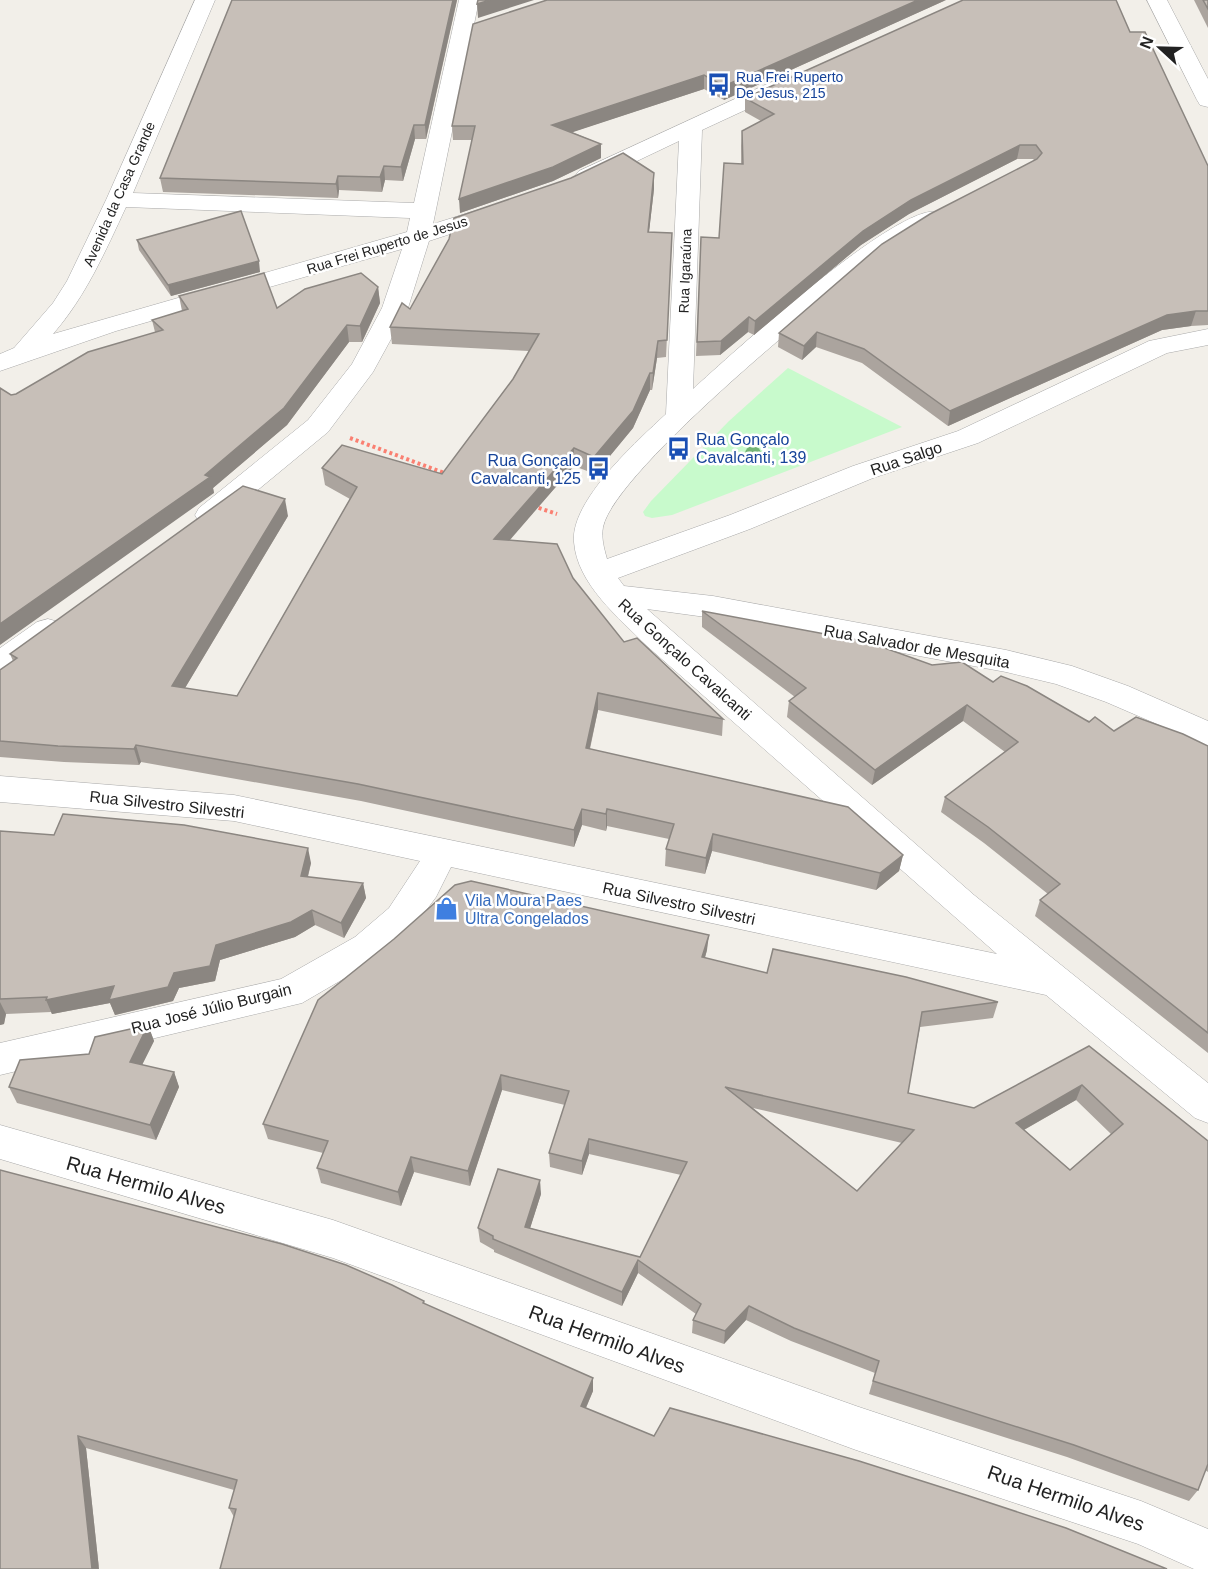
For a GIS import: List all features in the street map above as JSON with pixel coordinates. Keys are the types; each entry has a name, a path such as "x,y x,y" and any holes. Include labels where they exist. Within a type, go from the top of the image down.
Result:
{"street":[{"name":"Avenida da Casa Grande","path":"11,358 63,307 79,281 118,200 205,0"},
{"path":"190,529 318,426 363,366 395,308 418,238 473,28 470,0"},
{"path":"1157,0 1201,69 1208,100"},
{"path":"562,188 804,74"},
{"name":"Rua Igaraúna","path":"679,417 691,126"},
{"path":"118,200 424,211"},
{"name":"Rua Frei Ruperto de Jesus","path":"11,358 166,308 418,238 518,203"},
{"path":"589,526 595,509 620,478 679,417 824,290 885,242 955,204"},
{"name":"Rua Salgo","path":"608,584 740,522 863,472 968,437 1158,347 1208,337"},
{"name":"Rua Gonçalo Cavalcanti","path":"589,526 593,559 608,584 658,638 962,905 1056,982"},
{"name":"Rua Salvador de Mesquita","path":"608,584 682,604 1006,661 1061,674 1152,708 1208,734"},
{"path":"658,638 659,626 667,613 682,604"},
{"path":"0,663 65,618"},
{"name":"Rua Silvestro Silvestri","path":"0,789 234,808 441,854 1056,982 1208,1106"},
{"name":"Rua José Júlio Burgain","path":"0,1059 289,992 368,947 401,918 424,887 441,854"},
{"name":"Rua Hermilo Alves","path":"0,1142 333,1239 856,1428 1141,1523 1208,1552"}],"path":[{"path":"318,426 448,474"},
{"path":"524,502 589,526"}],"green space":[{"path":"788,368 902,427 672,515 652,518 645,516 643,512 651,501 729,421"}],"building":[{"path":"232,0 453,0 425,125 414,125 401,167 384,166 380,177 338,176 336,184 160,178"},
{"path":"478,0 490,0 477,4"},
{"path":"547,0 918,0 724,86 704,75 552,125 601,144 553,167 459,199 475,126 452,126 473,24"},
{"path":"963,0 1116,0 1130,32 1145,32 1208,166 1208,311 1167,315 950,411 864,349 817,332 804,346 779,333 882,244 930,214 1037,159 1042,153 1036,145 1020,145 911,200 863,231 755,321 749,317 721,341 697,342 701,237 719,238 724,163 743,164 742,131 774,114 745,98"},
{"path":"623,153 654,173 648,232 672,233 667,340 658,341 653,373 650,373 633,411 594,457 574,448 494,539 557,544 573,578 624,642 637,638 723,719 598,693 586,748 848,807 903,855 880,873 713,834 706,858 666,849 674,824 607,809 606,814 582,809 574,830 358,784 136,745 134,749 0,741 0,670 17,658 10,654 243,486 285,499 172,686 237,696 357,487 322,468 342,445 442,474 513,379 539,334 390,327 402,303 410,309 449,239 454,218 571,178"},
{"path":"241,211 259,261 168,285 137,240"},
{"path":"264,273 277,308 305,289 361,273 378,287 360,326 347,325 284,408 205,475 210,477 0,624 0,388 11,395 16,394 88,352 163,330 152,320 188,309 179,296"},
{"path":"702,611 868,642 932,665 962,662 993,682 1001,676 1027,686 1089,722 1095,717 1114,731 1136,717 1208,746 1208,1033 1040,900 1060,884 988,827 945,797 1018,742 967,705 875,770 789,701 806,688"},
{"path":"63,814 184,825 308,848 301,876 363,883 341,923 312,910 291,922 216,945 210,966 174,973 168,987 109,1000 114,986 46,1000 47,997 0,999 0,831 54,835"},
{"path":"471,881 709,935 702,957 767,973 773,949 906,977 998,1002 922,1012 908,1093 974,1108 1089,1046 1208,1141 1208,1464 1198,1490 1074,1445 873,1381 879,1361 794,1328 749,1306 725,1331 693,1320 701,1304 638,1260 622,1292 493,1239 493,1236 478,1228 498,1169 540,1180 525,1227 640,1257 687,1162 589,1139 582,1161 549,1153 569,1091 501,1075 468,1171 411,1157 398,1192 317,1168 328,1141 263,1124 318,1000 394,939 455,885","holes":["1082,1085 1123,1124 1070,1170 1016,1123","725,1087 914,1130 857,1191"]},
{"path":"148,1025 130,1062 174,1072 150,1125 9,1087 20,1060 89,1054 95,1037"},
{"path":"0,1170 282,1244 346,1265 392,1285 424,1301 423,1303 593,1378 581,1406 654,1436 670,1408 859,1461 966,1495 1066,1528 1167,1569 220,1569 236,1509 229,1508 237,1480 78,1436 92,1569 0,1569"}],"place":[{"name":"Rua Frei Ruperto De Jesus, 215","path":"718,85"},
{"name":"Rua Gonçalo Cavalcanti, 139","path":"678,448"},
{"name":"Rua Gonçalo Cavalcanti, 125","path":"599,469"},
{"name":"Vila Moura Paes Ultra Congelados","path":"447,909"}]}
